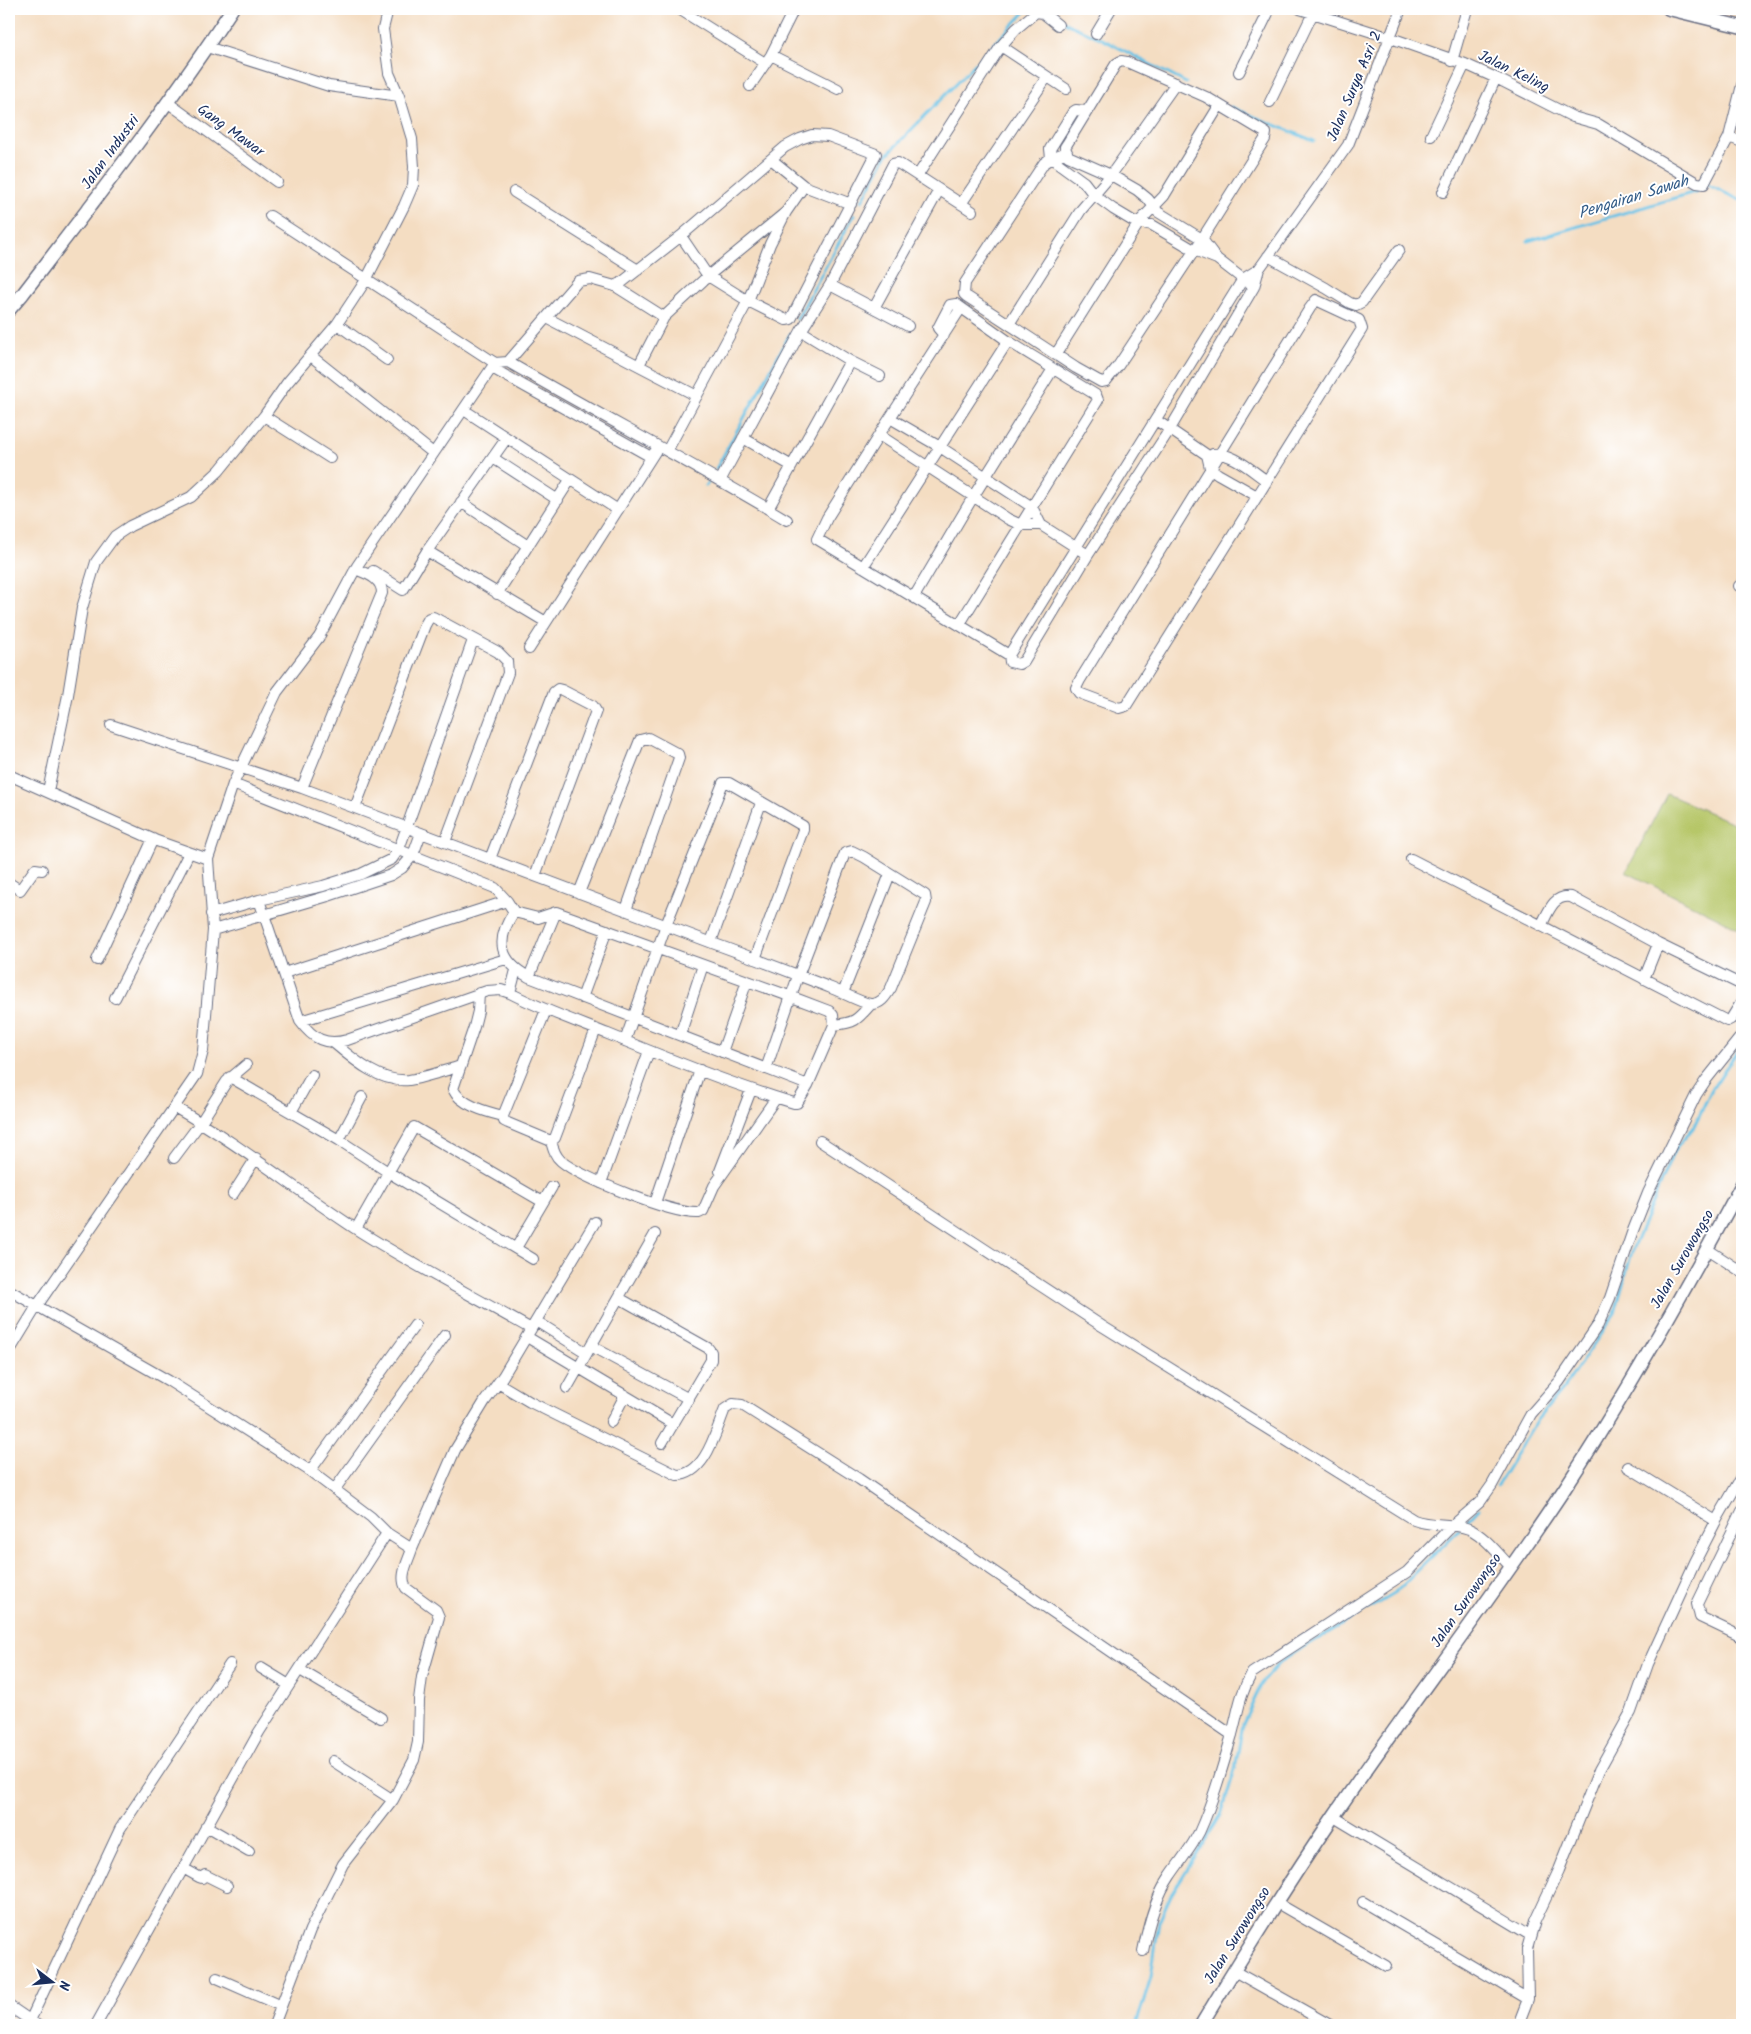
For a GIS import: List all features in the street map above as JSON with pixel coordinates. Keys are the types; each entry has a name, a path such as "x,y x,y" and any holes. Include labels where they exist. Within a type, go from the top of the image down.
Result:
{"street":[{"name":"Jalan Industri","path":"9,310 105,187 207,47 232,9"},
{"path":"48,791 68,695 82,608 96,562 115,536 130,526 191,497 219,471 264,416 287,383 312,356 337,324 366,280 404,206 413,185 412,139 399,96 389,73 384,29 388,9"},
{"path":"679,9 768,59 838,89"},
{"path":"750,86 768,59 794,9"},
{"path":"1096,34 1111,9"},
{"path":"1239,72 1270,9"},
{"name":"Jalan Keling","path":"1300,9 1465,64 1573,117 1598,124 1689,178 1704,184 1729,137"},
{"name":"Jalan Surya Asri 2","path":"1259,268 1348,145 1402,9"},
{"path":"1452,60 1467,9"},
{"path":"1668,9 1742,27"},
{"path":"918,175 1001,46 1016,29 1036,12 1043,13 1058,24"},
{"path":"1270,102 1313,13"},
{"path":"1001,46 1066,89"},
{"path":"207,47 329,86 399,96"},
{"path":"1067,152 1051,158 1038,171 965,283 964,294 966,296 1098,382 1106,381 1118,366 1202,239 1266,136 1265,131 1176,82 1127,62 1120,61 1116,64 1086,111 1066,146 1067,152 1070,157 1111,174 1137,190 1158,212 1202,239 1217,259"},
{"path":"1431,136 1465,64"},
{"path":"961,204 1047,76"},
{"path":"1443,192 1496,78"},
{"path":"1009,324 1082,210 1111,174 1176,82"},
{"path":"1742,85 1729,137 1742,142"},
{"name":"Gang Mawar","path":"167,102 277,182"},
{"path":"1056,354 1140,221 1164,196 1219,106"},
{"path":"1086,111 1076,110 1073,112 1050,149 1051,158 1084,182 1094,195 1126,217 1133,221 1152,225 1194,250 1217,259 1254,287"},
{"path":"615,286 680,236 785,147 812,135 828,136 873,152 876,156 791,319 786,320 748,301 708,276 680,236"},
{"path":"771,159 804,186 851,204"},
{"path":"720,481 801,331 830,285 894,164 898,163 918,175 972,211"},
{"path":"529,648 651,457 662,449 697,396 748,301 770,244 786,212 804,186"},
{"path":"874,308 939,190"},
{"path":"514,192 638,270"},
{"path":"639,365 664,317 708,276 786,212"},
{"path":"270,216 493,366 651,457"},
{"path":"1268,256 1326,288 1350,304 1356,305 1362,302 1400,250"},
{"path":"1259,268 1254,287 1170,429 1088,555 1024,661 1015,664 1009,660 1009,655 1076,546 1244,279 1259,268"},
{"path":"9,1350 37,1306 176,1108 197,1074 201,1064 207,1016 213,930 208,860 234,784 277,692 320,636 357,566 493,366 508,362 578,281 590,279 615,286 664,317"},
{"path":"830,285 908,326"},
{"path":"1316,300 1359,320 1362,329 1126,706 1119,708 1080,693 1076,688 1080,680 1210,468 1316,300"},
{"path":"959,625 1098,400 1096,395 952,304 941,319 938,328 944,336 890,418 817,539 914,597 959,625 1009,655"},
{"path":"547,318 697,396"},
{"path":"337,324 387,360"},
{"path":"801,331 880,376"},
{"path":"863,567 926,466 1008,341"},
{"path":"312,356 433,452"},
{"path":"768,509 850,360"},
{"path":"508,362 592,412 720,481 787,520"},
{"path":"914,597 973,497 1053,369"},
{"path":"464,410 618,510"},
{"path":"264,416 330,458"},
{"path":"890,418 940,447 1032,507 1041,525"},
{"path":"1156,420 1207,455 1210,468 1257,496"},
{"path":"879,436 973,497 1021,525 1041,525 1088,555"},
{"path":"743,438 792,466"},
{"path":"357,566 403,590 427,551 506,439"},
{"path":"1207,455 1219,453 1228,456 1267,481"},
{"path":"492,458 558,500"},
{"path":"497,594 570,480"},
{"path":"461,502 528,546"},
{"path":"427,551 546,622"},
{"path":"302,788 382,593 382,587 375,578 357,566"},
{"path":"355,808 427,620 433,617 504,656 507,661 508,673 445,842"},
{"path":"211,914 259,900 323,886 361,874 392,859 399,849 473,640"},
{"path":"490,859 554,692 558,689 562,690 593,706 596,711 535,876"},
{"path":"111,725 302,788 871,1004"},
{"path":"579,893 640,740 648,738 678,754 679,758 626,910"},
{"path":"9,775 153,839 208,860"},
{"path":"625,1041 666,925 722,782 729,783 803,826 755,959"},
{"path":"234,784 496,888 514,912 538,918 556,912 607,930 829,1012 833,1015 834,1025 808,1085 796,1104 752,1090 649,1051 546,1010 510,993 493,990 334,1044"},
{"path":"711,942 761,803"},
{"path":"213,930 391,875 402,868 413,855 421,833"},
{"path":"97,960 153,839"},
{"path":"766,1069 798,976 845,852 852,851 925,895 926,902 891,988 882,1001 871,1004 856,1021 849,1024 834,1025"},
{"path":"115,998 189,853"},
{"path":"1411,859 1727,1021 1731,1020 1742,1001"},
{"path":"9,883 20,890 35,869 42,870"},
{"path":"843,993 890,874"},
{"path":"1541,926 1555,901 1561,897 1571,897 1658,944 1742,985"},
{"path":"259,900 300,1021 308,1032 334,1044 360,1066 372,1072 397,1079 408,1080 462,1066"},
{"path":"284,973 507,901"},
{"path":"514,912 506,923 503,951 506,960 516,970 582,998 808,1085"},
{"path":"529,977 556,912"},
{"path":"582,998 607,930"},
{"path":"1644,979 1658,944"},
{"path":"300,1021 506,960"},
{"path":"680,1035 704,965"},
{"path":"510,993 516,970"},
{"path":"722,1052 747,981"},
{"path":"479,994 478,1011 453,1090 463,1100 503,1116 508,1123 551,1141"},
{"path":"503,1116 546,1010"},
{"path":"551,1141 555,1138 596,1029"},
{"path":"1143,1952 1148,1926 1156,1904 1169,1877 1194,1844 1205,1820 1244,1686 1252,1673 1407,1572 1460,1527 1480,1502 1492,1485 1531,1414 1559,1382 1598,1325 1610,1298 1648,1193 1696,1095 1742,1035"},
{"path":"600,1183 649,1051"},
{"path":"174,1158 201,1122 230,1077 246,1065"},
{"path":"654,1203 700,1070"},
{"path":"291,1112 312,1075"},
{"path":"230,1077 339,1140 388,1172 533,1259"},
{"path":"551,1141 554,1153 562,1162 600,1183 654,1203 698,1213 703,1211 714,1186 752,1090"},
{"path":"339,1140 362,1097"},
{"path":"714,1186 776,1098"},
{"path":"176,1108 256,1158 356,1229 531,1329 579,1368 673,1424"},
{"path":"356,1229 416,1127 543,1202"},
{"path":"820,1142 1102,1326 1414,1520 1424,1524 1460,1527 1478,1534 1510,1566"},
{"path":"233,1194 256,1158"},
{"name":"Jalan Surowongso","path":"1201,2025 1277,1903 1334,1817 1564,1489 1603,1428 1707,1249 1742,1184"},
{"path":"516,1248 552,1187"},
{"path":"274,2025 310,1930 343,1864 393,1800 414,1760 418,1742 421,1683 439,1617 436,1610 406,1588 403,1583 402,1578 412,1549 455,1450 485,1400 498,1383 595,1222"},
{"path":"567,1388 655,1234"},
{"path":"1707,1249 1742,1272"},
{"path":"9,1290 170,1382 310,1471 335,1489 387,1533 412,1549"},
{"path":"619,1298 708,1348 711,1355 711,1360 662,1444"},
{"path":"310,1471 415,1325"},
{"path":"531,1329 589,1350 688,1399"},
{"path":"335,1489 445,1335"},
{"path":"498,1383 530,1402 677,1475 685,1475 693,1470 710,1448 725,1409 733,1404 742,1405 859,1479 1229,1733"},
{"path":"611,1422 625,1395"},
{"path":"1628,1467 1716,1521"},
{"path":"1518,2025 1530,1935 1559,1870 1599,1770 1631,1712 1648,1664 1716,1521 1742,1476"},
{"path":"1742,1510 1696,1604 1700,1617 1742,1638"},
{"path":"96,2025 259,1732 387,1533"},
{"path":"9,2006 32,2024 120,1829 230,1664"},
{"path":"261,1668 290,1685"},
{"path":"300,1670 381,1718"},
{"path":"333,1761 393,1800"},
{"path":"1334,1817 1530,1935"},
{"path":"206,1826 249,1851"},
{"path":"183,1868 199,1878 205,1875 227,1886"},
{"path":"1363,1902 1523,1997"},
{"path":"1277,1903 1386,1966"},
{"path":"1234,1971 1330,2025"},
{"path":"217,1978 281,2006"}],"green space":[{"path":"1667,794 1742,827 1742,930 1626,872"}],"waterway":[{"path":"862,201 886,156 1028,9"},
{"path":"1046,9 1070,25 1102,39 1186,83"},
{"path":"1231,107 1314,141"},
{"name":"Pengairan Sawah","path":"1706,184 1742,201"},
{"name":"Pengairan Sawah","path":"1528,241 1695,192 1701,187"},
{"path":"797,319 854,215"},
{"path":"716,469 790,334"},
{"path":"1497,1485 1537,1420 1566,1385 1615,1313 1633,1248 1674,1151 1693,1128 1712,1089 1742,1044"},
{"path":"1463,1525 1479,1508"},
{"path":"1136,2025 1151,1977 1159,1921 1171,1895 1221,1815 1235,1769 1243,1724 1263,1681 1278,1664 1395,1593 1459,1530"}]}
